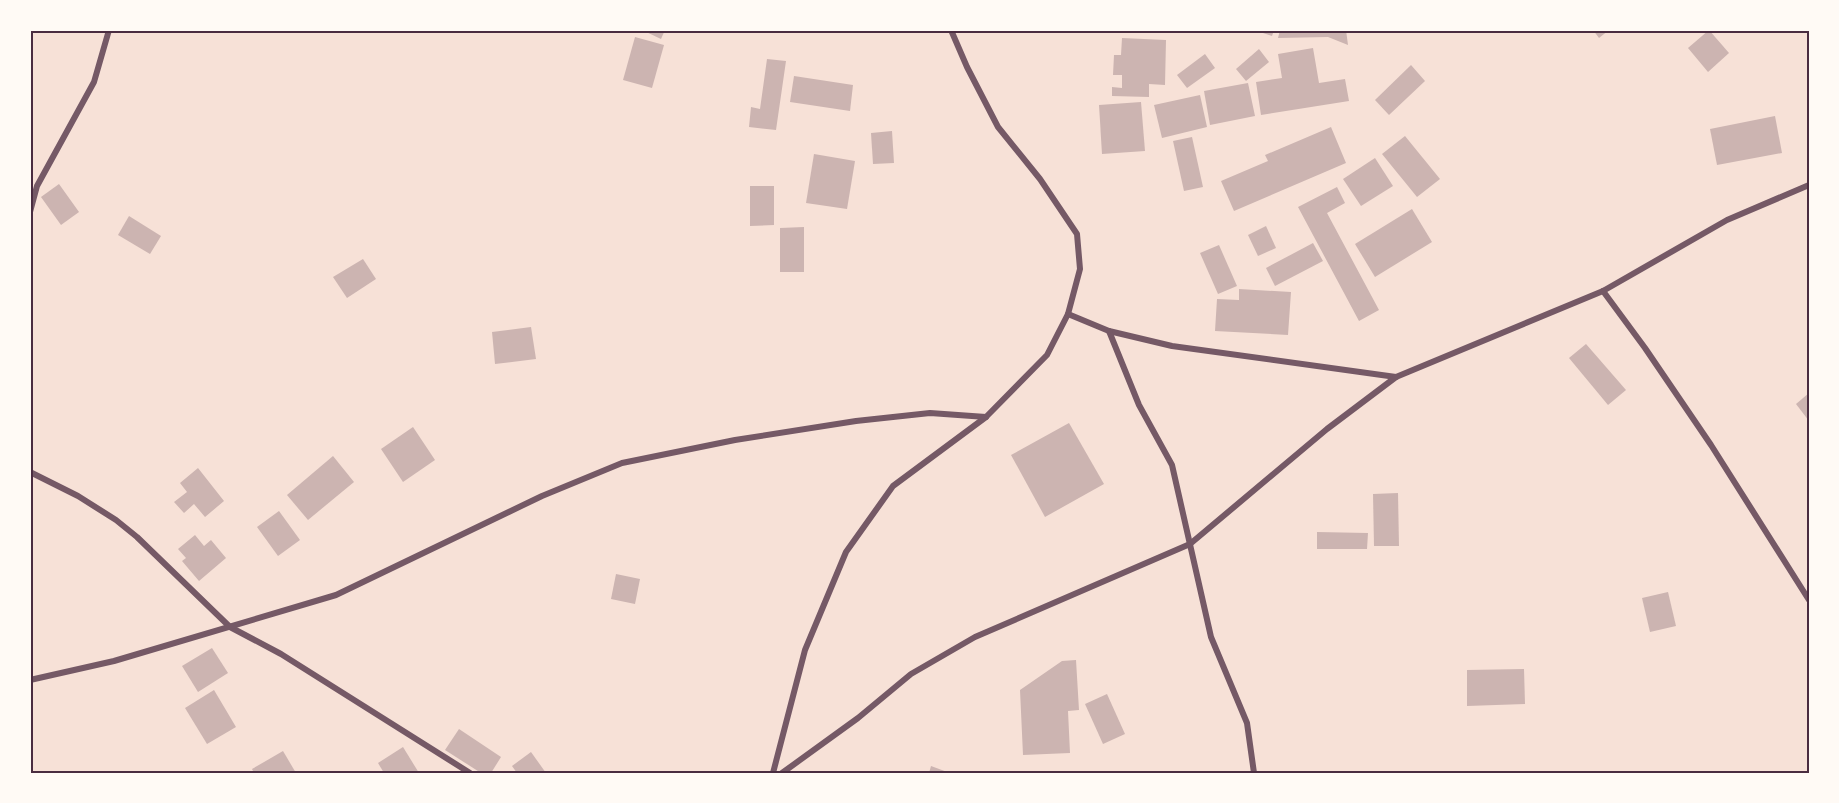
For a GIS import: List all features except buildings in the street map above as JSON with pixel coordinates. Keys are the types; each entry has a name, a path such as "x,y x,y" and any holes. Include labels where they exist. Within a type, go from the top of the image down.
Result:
{"street":[{"path":"30,212 37,186 94,82 109,30"},
{"path":"773,773 806,650 846,552 893,486 986,417 1047,355 1068,314 1080,269 1077,234 1040,179 998,126 967,67 951,30"},
{"path":"782,773 858,718 911,675 975,637 1190,544 1328,429 1396,377 1603,291 1728,220 1809,185"},
{"path":"1603,291 1711,445 1809,600"},
{"path":"1068,314 1109,331 1172,346 1396,377"},
{"path":"1109,331 1139,405 1172,465 1211,637 1247,723 1254,773"},
{"path":"30,680 114,661 336,595 542,496 622,463 735,440 856,421 930,413 986,417"},
{"path":"30,472 78,496 116,520 137,537 230,627 281,654 470,773"}]}
